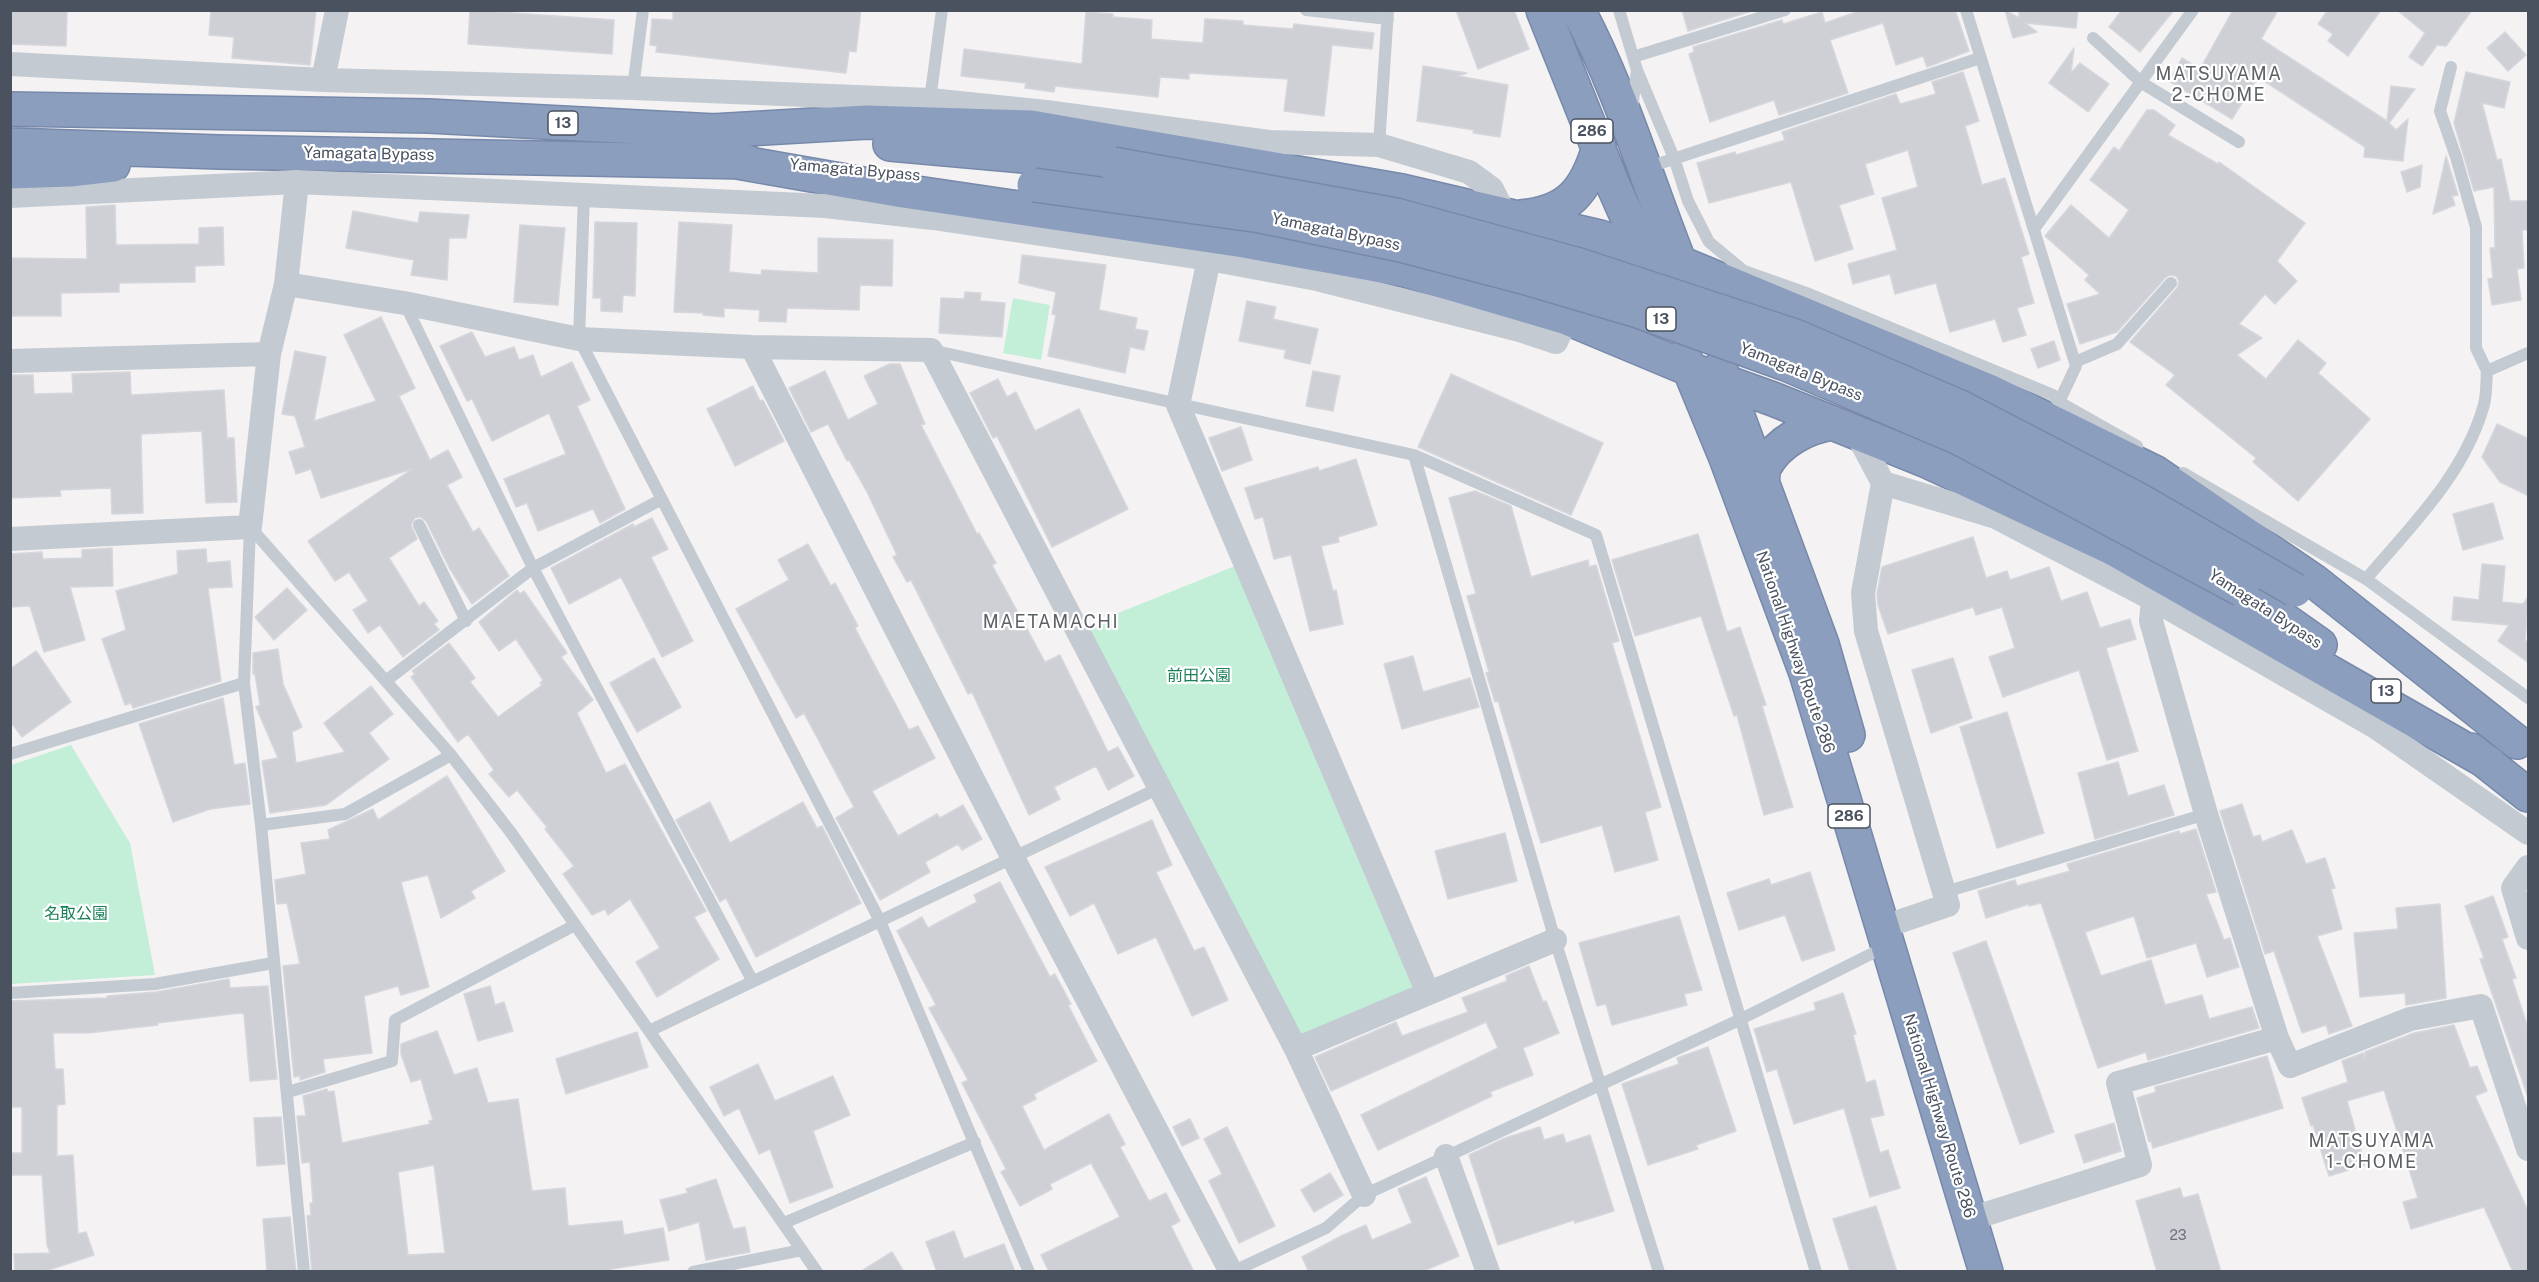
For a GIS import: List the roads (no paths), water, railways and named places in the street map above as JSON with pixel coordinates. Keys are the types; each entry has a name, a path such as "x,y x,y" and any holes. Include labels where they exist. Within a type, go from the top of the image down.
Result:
{"highway":[{"name":"286","path":"1543,10 1613,185 1666,267"},
{"name":"286","path":"1578,10 1629,128 1659,163 1666,267"},
{"path":"10,86 92,90 232,113"},
{"name":"Yamagata Bypass","path":"10,109 429,116 712,131 988,151 1113,164 1396,215 1580,265 1795,336 1960,407 2139,500 2295,590 2523,747"},
{"path":"712,131 867,122 1031,127 1402,191 1600,237 1666,267 1991,392 2156,473 2314,581 2523,747"},
{"name":"Yamagata Bypass","path":"10,145 219,152 726,160 1034,185 1262,216 1401,245 1523,277 1638,311 1786,364 1959,438 2242,590 2489,763 2529,795"},
{"path":"1511,215 1543,215 1561,207 1579,190 1592,169 1599,147"},
{"path":"10,172 70,170 219,152"},
{"path":"726,160 903,191 1244,240 1404,270 1567,318 1703,365 1845,428 1927,461 2112,548 2489,763"},
{"name":"National Highway Route 286","path":"1703,365 1762,486 1822,644 1895,933 1986,1272"},
{"name":"National Highway Route 286","path":"1703,365 1726,458 1806,673 1895,933 2003,1272"},
{"path":"1762,486 1764,468 1784,445 1815,426 1845,428"}],"street":[{"path":"323,80 338,10"},
{"path":"10,64 323,80 633,88 930,100 1046,112 1269,142 1379,145 1468,172 1492,189 1511,215"},
{"path":"10,196 297,182 825,206 933,218 1209,259 1317,279 1520,330 1556,342 1567,318"},
{"path":"10,539 250,527 269,354 286,284 297,182"},
{"path":"1209,259 1178,405 1428,993"},
{"path":"286,284 404,303 579,339 752,347 931,350 1296,1049 1364,1195"},
{"path":"752,347 1013,858 1231,1272"},
{"path":"10,361 269,354"},
{"path":"1845,428 1883,483 1996,517 2153,599 2374,726 2529,833"},
{"path":"1883,483 1863,593 1866,630 1948,905 1895,933"},
{"path":"2153,599 2151,621 2206,813 2277,1038 2290,1066 2410,1019 2481,1006 2529,1149"},
{"path":"2529,867 2513,888 2529,938"},
{"path":"1296,1049 1555,940"},
{"path":"1986,1214 2140,1165 2118,1083 2277,1038"},
{"path":"1446,1156 1488,1272"}],"lane":[{"path":"633,88 643,10"},
{"path":"930,100 942,10"},
{"path":"1306,10 1388,15 1379,145"},
{"path":"1619,10 1637,70 1659,163 1688,201 1709,242 1743,271 1809,294 2053,395 2059,402 2152,455"},
{"path":"1633,57 1785,10"},
{"path":"1966,10 2076,366 2059,402"},
{"path":"2034,229 2193,10"},
{"path":"2093,38 2142,83 2239,142"},
{"path":"1659,163 1980,58"},
{"path":"2366,579 2452,476 2472,438 2484,406 2487,371 2476,348 2476,227 2440,111 2451,67"},
{"path":"1629,128 1637,70"},
{"path":"584,194 579,339 880,921 1029,1272"},
{"path":"2075,362 2117,344 2171,284"},
{"path":"404,303 533,568 752,980"},
{"path":"931,350 1414,455 1596,535 1816,1272"},
{"path":"2487,371 2529,353"},
{"path":"1414,455 1555,940 1659,1272"},
{"path":"2173,467 2366,579 2529,698"},
{"path":"387,680 533,568 662,499"},
{"path":"419,525 466,621"},
{"path":"250,527 451,754 512,834 817,1272"},
{"path":"250,527 244,683 261,825 304,1272"},
{"path":"11,753 244,683"},
{"path":"261,825 345,814 451,754"},
{"path":"649,1031 1158,788"},
{"path":"1945,892 2206,813"},
{"path":"288,1092 392,1061 395,1020 575,925"},
{"path":"1231,1272 1326,1228 1364,1195 1739,1020 1895,933"},
{"path":"10,993 154,984 273,963"},
{"path":"784,1222 975,1142"},
{"path":"693,1272 802,1250"}],"district":[{"name":"MATSUYAMA 2-CHOME","path":"2219,84"},
{"name":"MAETAMACHI","path":"1051,622"},
{"name":"MATSUYAMA 1-CHOME","path":"2372,1151"}],"park label":[{"name":"前田公園","path":"1199,676"},
{"name":"名取公園","path":"76,914"}]}
